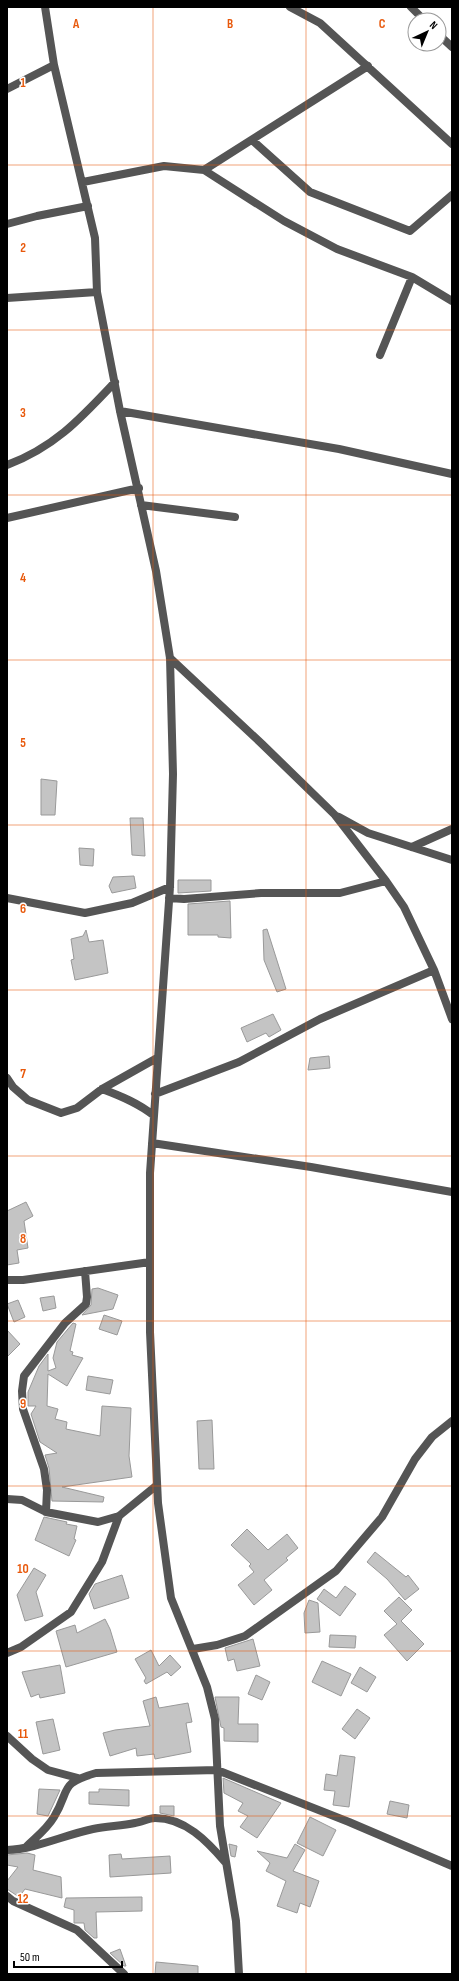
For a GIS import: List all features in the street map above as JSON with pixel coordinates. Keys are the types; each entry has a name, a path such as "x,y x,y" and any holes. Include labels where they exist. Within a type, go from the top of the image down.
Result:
{"street":[{"path":"45,7 54,65 83,182 95,238 97,292 120,411 156,571 170,658 173,774 170,886 150,1173 150,1332 157,1485 171,1598 193,1649 207,1687 215,1719 220,1826 236,1921 239,1974"},
{"path":"290,7 320,23 452,144"},
{"path":"7,89 54,65"},
{"path":"204,170 368,66"},
{"path":"252,140 310,192 410,231 452,195"},
{"path":"83,182 164,166 204,170 284,221 337,250 412,277 452,301"},
{"path":"7,224 37,216 88,206"},
{"path":"380,355 412,277"},
{"path":"7,298 97,292"},
{"path":"7,466 42,449 71,428 115,382"},
{"path":"120,411 339,449 452,474"},
{"path":"7,518 138,488"},
{"path":"141,505 235,517"},
{"path":"170,658 262,744 334,815 386,880 404,907 434,970 452,1019"},
{"path":"334,815 368,833 452,860"},
{"path":"412,847 452,828"},
{"path":"169,898 184,899 261,893 340,893 386,880"},
{"path":"7,898 84,913 132,903 170,886"},
{"path":"155,1094 239,1062 320,1018 434,970"},
{"path":"7,1078 13,1087 28,1100 61,1113 77,1108 102,1089 158,1058"},
{"path":"102,1089 130,1100 154,1115"},
{"path":"152,1143 311,1166 452,1192"},
{"path":"7,1280 23,1280 150,1262"},
{"path":"46,1512 47,1490 44,1470 23,1409 22,1391 24,1376 65,1323 86,1304 87,1297 85,1272"},
{"path":"193,1649 230,1642 246,1636 336,1571 382,1518 415,1459 432,1437 452,1422"},
{"path":"7,1499 22,1500 46,1512 98,1522 120,1516 157,1485"},
{"path":"7,1653 21,1647 71,1612 102,1562 120,1516"},
{"path":"7,1736 32,1759 48,1770 78,1778"},
{"path":"26,1847 54,1818 69,1784 78,1778 96,1773 217,1770 349,1822 452,1866"},
{"path":"7,1850 26,1847 93,1829 136,1823 154,1818 166,1819 186,1825 209,1843 226,1862"},
{"path":"7,1896 13,1901 77,1930 124,1974"}],"building":[{"path":"41,779 57,781 55,815 41,815"},
{"path":"130,818 143,818 145,856 132,855"},
{"path":"79,848 94,849 93,866 80,865"},
{"path":"134,876 136,888 112,893 109,886 113,877"},
{"path":"178,880 211,880 211,891 178,893"},
{"path":"230,901 231,938 218,937 218,935 188,935 188,904"},
{"path":"267,929 286,989 277,992 264,960 263,930"},
{"path":"86,930 89,942 103,940 108,973 75,980 71,960 74,959 71,939 83,936"},
{"path":"273,1014 281,1030 269,1037 266,1033 247,1042 241,1028"},
{"path":"329,1056 330,1068 308,1070 310,1058"},
{"path":"26,1202 33,1216 24,1221 28,1248 17,1250 19,1263 7,1265 7,1211"},
{"path":"98,1288 118,1295 113,1309 82,1315 91,1305 92,1289"},
{"path":"54,1296 56,1308 43,1311 40,1298"},
{"path":"18,1300 25,1317 14,1322 7,1304"},
{"path":"104,1315 122,1321 117,1335 99,1329"},
{"path":"73,1323 76,1324 70,1351 73,1352 72,1355 83,1358 67,1386 48,1374 47,1406 58,1409 55,1419 67,1422 66,1429 100,1436 102,1406 131,1408 129,1456 132,1477 62,1487 104,1497 103,1502 52,1501 49,1468 45,1455 57,1453 40,1442 31,1414 36,1406 28,1406 28,1392 39,1366 48,1354 48,1371 56,1368 53,1358 57,1342"},
{"path":"7,1330 20,1344 7,1357"},
{"path":"88,1376 113,1380 110,1394 86,1390"},
{"path":"212,1420 214,1469 199,1469 197,1421"},
{"path":"44,1517 67,1522 66,1524 77,1526 74,1539 76,1540 69,1556 35,1540"},
{"path":"247,1529 268,1550 287,1534 298,1548 286,1558 288,1560 264,1580 272,1590 254,1605 238,1585 254,1572 249,1566 251,1564 231,1545"},
{"path":"375,1552 406,1577 408,1575 419,1589 405,1600 387,1579 367,1562"},
{"path":"34,1568 46,1575 36,1592 43,1616 25,1621 17,1595"},
{"path":"122,1575 129,1598 94,1609 89,1594 95,1584"},
{"path":"345,1586 356,1594 340,1616 317,1599 324,1589 336,1598"},
{"path":"399,1597 412,1610 401,1621 424,1644 407,1661 384,1635 397,1624 384,1611"},
{"path":"309,1600 318,1603 320,1632 305,1633 304,1613"},
{"path":"105,1619 110,1629 117,1652 66,1667 56,1631 75,1625 77,1633"},
{"path":"330,1635 356,1636 355,1648 329,1647"},
{"path":"253,1639 260,1666 237,1671 234,1659 228,1661 225,1648"},
{"path":"151,1650 159,1666 170,1655 181,1667 171,1676 167,1672 146,1684 144,1681 146,1678 135,1659"},
{"path":"322,1661 351,1674 341,1696 312,1682"},
{"path":"60,1665 65,1693 40,1698 39,1694 31,1697 22,1672"},
{"path":"360,1667 376,1677 367,1692 351,1683"},
{"path":"256,1675 270,1682 262,1700 248,1694"},
{"path":"156,1697 159,1708 188,1703 192,1722 186,1723 191,1752 155,1759 154,1754 137,1756 136,1748 110,1756 103,1733 150,1726 143,1701"},
{"path":"215,1697 239,1697 238,1724 258,1724 258,1742 224,1741 224,1728 221,1727"},
{"path":"357,1709 370,1718 355,1739 342,1729"},
{"path":"53,1719 60,1750 43,1754 36,1722"},
{"path":"340,1755 355,1757 349,1807 333,1805 335,1791 324,1790 326,1774 337,1776"},
{"path":"223,1778 281,1803 257,1838 240,1827 248,1816 238,1811 243,1803 224,1793"},
{"path":"39,1789 60,1790 48,1816 37,1814"},
{"path":"99,1789 129,1790 129,1806 89,1804 89,1792 99,1792"},
{"path":"390,1801 409,1805 407,1818 387,1814"},
{"path":"160,1806 174,1806 174,1816 160,1813"},
{"path":"310,1817 336,1830 323,1856 297,1843"},
{"path":"229,1844 237,1846 235,1857 231,1856"},
{"path":"295,1844 305,1850 293,1871 319,1881 310,1907 300,1903 297,1913 277,1906 286,1881 266,1871 270,1863 257,1851 287,1858"},
{"path":"27,1853 35,1855 33,1870 61,1877 62,1898 25,1889 19,1897 7,1889 7,1881 18,1867 7,1865 7,1855"},
{"path":"121,1854 122,1859 170,1856 171,1873 110,1877 109,1855"},
{"path":"142,1897 142,1911 96,1912 97,1938 94,1938 85,1930 84,1923 74,1923 74,1910 64,1907 66,1898"},
{"path":"120,1949 126,1966 124,1966 110,1953"},
{"path":"156,1962 198,1966 198,1974 155,1974"}]}
